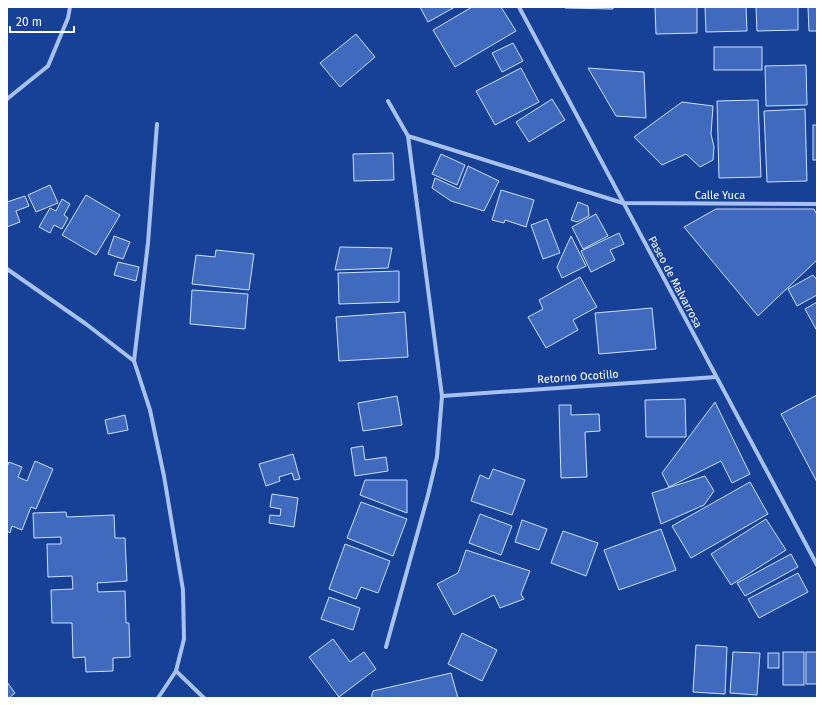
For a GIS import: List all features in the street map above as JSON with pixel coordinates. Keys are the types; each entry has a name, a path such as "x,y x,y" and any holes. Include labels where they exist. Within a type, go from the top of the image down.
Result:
{"street":[{"path":"7,99 48,66 68,18 70,7"},
{"name":"Paseo de Malvarrosa","path":"519,7 817,565"},
{"path":"386,647 430,488 437,457 442,396 408,136 388,101"},
{"path":"158,124 148,243 134,361 150,410 158,446 183,590 184,639 176,671 158,698"},
{"path":"408,136 623,203"},
{"name":"Calle Yuca","path":"623,203 816,204"},
{"path":"816,204 817,209"},
{"path":"7,269 86,324 134,361"},
{"name":"Retorno Ocotillo","path":"442,396 716,377"},
{"path":"176,671 204,698"}],"building":[{"path":"420,7 455,7 428,22"},
{"path":"472,7 501,7 516,31 455,67 433,30"},
{"path":"613,7 613,9 565,8"},
{"path":"655,7 697,7 697,33 656,34"},
{"path":"705,7 746,7 747,31 706,32"},
{"path":"756,7 798,7 798,30 757,31"},
{"path":"808,7 817,7 817,31 809,31"},
{"path":"356,34 375,57 340,87 320,63"},
{"path":"513,43 523,61 502,72 492,53"},
{"path":"714,47 762,47 762,70 714,70"},
{"path":"806,65 807,105 766,106 765,66"},
{"path":"521,68 539,102 495,125 476,91"},
{"path":"588,68 644,72 646,118 616,116"},
{"path":"552,99 565,120 529,142 516,122"},
{"path":"758,100 761,177 719,178 717,101"},
{"path":"682,102 713,106 711,134 714,147 713,160 700,167 686,154 662,165 634,137"},
{"path":"805,109 807,181 767,182 764,111"},
{"path":"813,125 817,125 817,160 813,160"},
{"path":"393,153 394,180 354,181 353,154"},
{"path":"441,154 465,165 457,185 432,174"},
{"path":"468,166 499,181 484,211 451,201 432,188 435,178 459,189"},
{"path":"50,185 58,203 36,212 28,195"},
{"path":"501,190 534,200 526,227 505,220 504,223 492,220"},
{"path":"86,195 120,215 96,255 62,235"},
{"path":"25,196 29,206 16,211 20,222 7,227 7,202"},
{"path":"62,199 70,204 64,215 68,218 62,229 54,225 50,233 39,227 50,208 56,211"},
{"path":"578,202 588,206 589,216 577,222 571,220"},
{"path":"716,209 814,209 817,215 817,260 758,316 684,227"},
{"path":"596,214 608,236 583,249 572,227"},
{"path":"547,219 560,253 543,259 531,225"},
{"path":"619,233 624,244 610,250 615,260 591,272 581,251"},
{"path":"114,236 130,242 123,259 108,254"},
{"path":"571,236 586,266 562,278 557,267"},
{"path":"340,247 392,248 388,268 335,270"},
{"path":"216,250 254,254 249,290 192,284 196,255 215,257"},
{"path":"118,262 139,267 136,281 114,275"},
{"path":"399,271 399,302 339,304 338,273"},
{"path":"813,275 817,280 817,295 797,306 788,289"},
{"path":"580,277 597,307 573,320 578,330 546,348 528,317 543,309 539,300"},
{"path":"192,290 248,294 245,329 190,324"},
{"path":"817,302 817,331 805,309"},
{"path":"652,308 656,349 599,354 595,313"},
{"path":"405,312 408,357 339,361 336,317"},
{"path":"817,395 817,482 781,414"},
{"path":"397,396 402,425 363,431 358,403"},
{"path":"685,399 686,437 646,437 645,400"},
{"path":"715,402 750,474 732,483 721,461 669,487 662,473"},
{"path":"559,405 571,405 571,415 599,414 600,431 585,432 587,477 561,478"},
{"path":"125,415 128,430 108,434 105,420"},
{"path":"363,446 365,460 386,457 388,471 355,476 351,448"},
{"path":"293,454 300,479 294,480 292,473 279,477 280,481 266,486 259,464"},
{"path":"35,461 53,469 36,509 31,507 22,530 12,526 10,533 7,531 7,467 9,462 22,467 18,477 27,481"},
{"path":"493,469 525,480 512,515 471,501 480,475 489,479"},
{"path":"705,476 714,491 704,505 661,524 652,493"},
{"path":"365,480 407,480 407,513 360,495"},
{"path":"750,482 768,514 691,558 672,526"},
{"path":"272,494 298,498 294,527 269,523 270,515 280,516 281,509 270,507"},
{"path":"361,502 407,519 393,556 347,538"},
{"path":"66,512 67,517 114,515 115,538 125,538 127,581 97,583 98,592 125,591 126,623 129,623 130,657 113,658 113,671 86,672 85,657 73,658 72,623 52,623 51,590 73,589 72,576 48,577 47,544 61,544 61,537 34,538 33,513"},
{"path":"480,514 512,526 501,555 469,543"},
{"path":"766,519 786,550 731,585 711,554"},
{"path":"522,520 547,529 539,550 515,542"},
{"path":"661,529 676,570 619,590 604,550"},
{"path":"563,531 598,543 586,576 551,563"},
{"path":"345,544 390,561 378,593 361,587 356,599 329,589"},
{"path":"466,550 530,571 521,594 524,599 500,608 494,595 454,615 437,584 458,573"},
{"path":"791,554 798,567 745,596 737,583"},
{"path":"798,573 808,592 759,618 748,599"},
{"path":"329,597 360,608 353,630 321,619"},
{"path":"462,633 497,650 482,681 448,664"},
{"path":"333,639 350,662 364,652 376,669 339,697 309,657"},
{"path":"696,645 727,647 725,694 693,692"},
{"path":"733,652 760,653 757,695 730,693"},
{"path":"783,652 804,652 804,685 783,685"},
{"path":"806,652 817,652 817,684 806,684"},
{"path":"768,653 779,653 779,668 768,668"},
{"path":"451,673 458,698 371,698 373,691"},
{"path":"7,682 15,693 10,697 11,698 7,698"}]}
